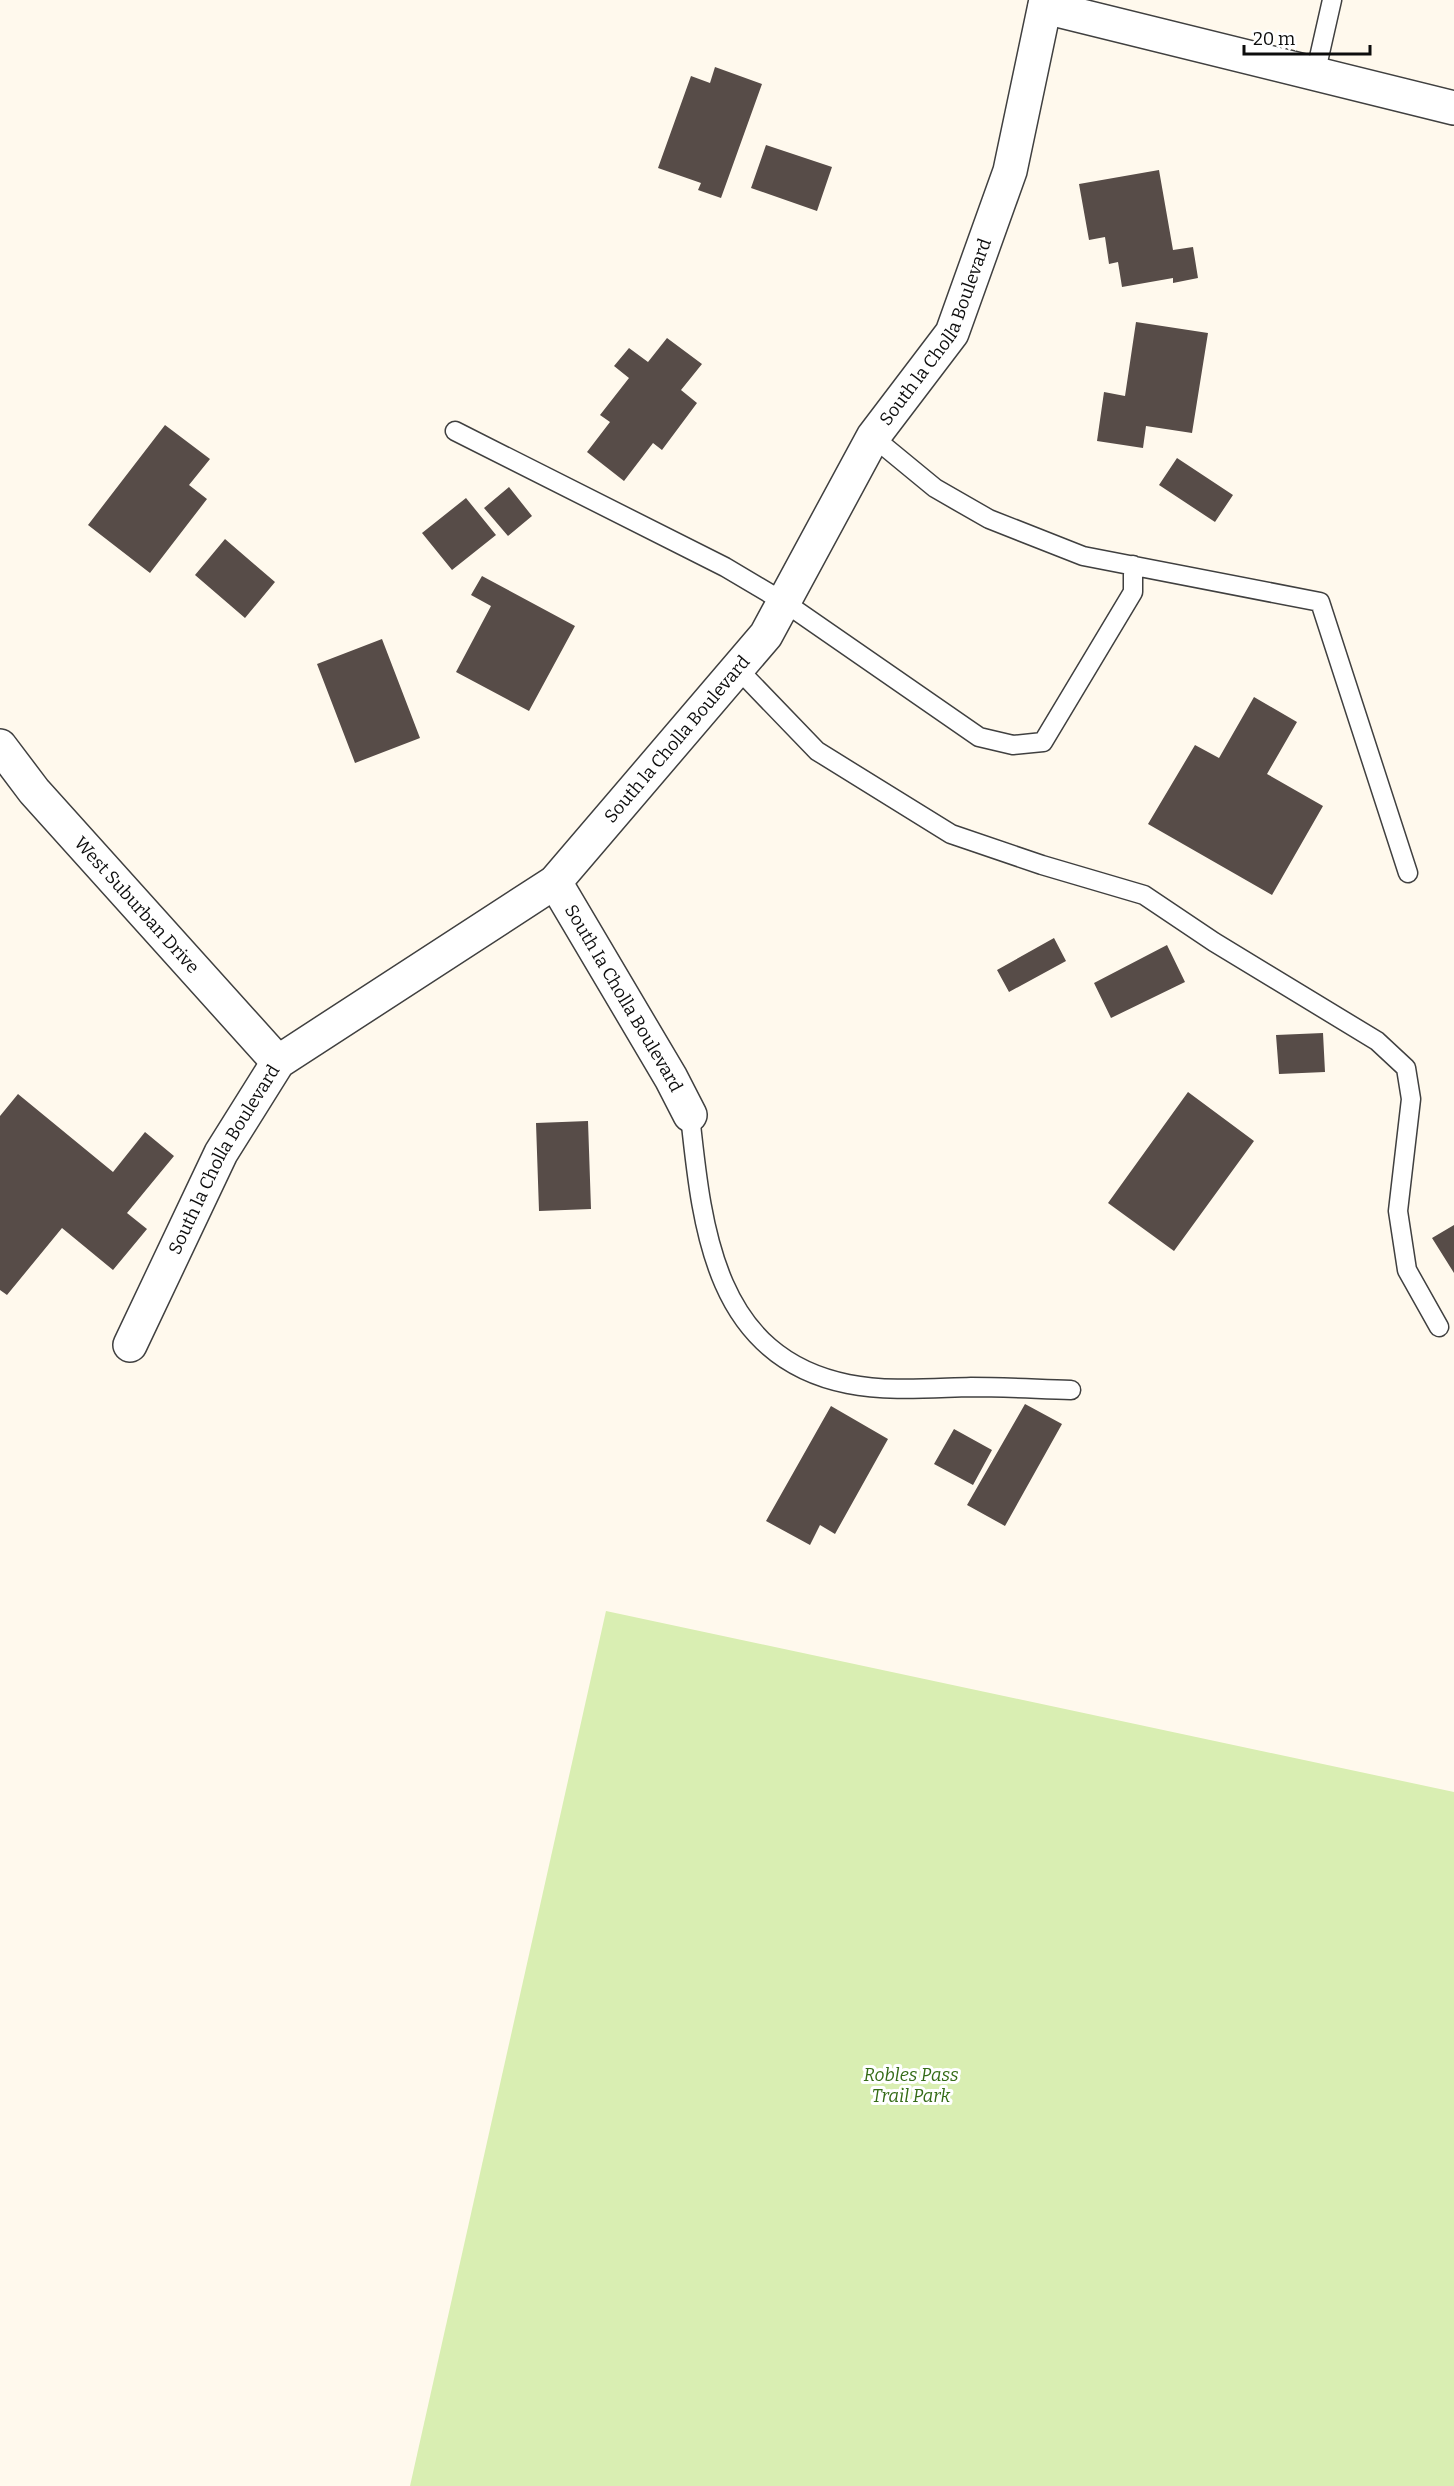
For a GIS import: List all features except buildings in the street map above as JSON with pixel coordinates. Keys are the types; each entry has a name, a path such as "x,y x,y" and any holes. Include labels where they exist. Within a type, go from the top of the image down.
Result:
{"street":[{"path":"1046,3 1315,75 1454,108"},
{"name":"South la Cholla Boulevard","path":"130,1345 221,1153 278,1062 555,882 766,635 873,437 952,333 1010,171 1046,3"},
{"name":"West Suburban Drive","path":"0,746 34,791 278,1062"},
{"name":"South Ia Cholla Boulevard","path":"555,882 671,1078 690,1115"}],"lane":[{"path":"1315,75 1332,0"},
{"path":"454,431 725,567 784,602 979,737 1012,745 1042,742 1132,592 1132,566"},
{"path":"873,437 935,488 989,519 1083,556 1320,602 1407,873"},
{"path":"737,668 817,751 951,834 1042,865 1144,895 1214,942 1377,1041 1406,1068 1411,1099 1398,1211 1407,1270 1439,1327"},
{"path":"690,1115 699,1197 719,1274 739,1316 769,1350 808,1373 849,1384 897,1388 990,1387 1071,1390"}],"green space":[{"name":"Robles Pass Trail Park","path":"606,1611 1454,1792 1454,2486 410,2486"}]}
